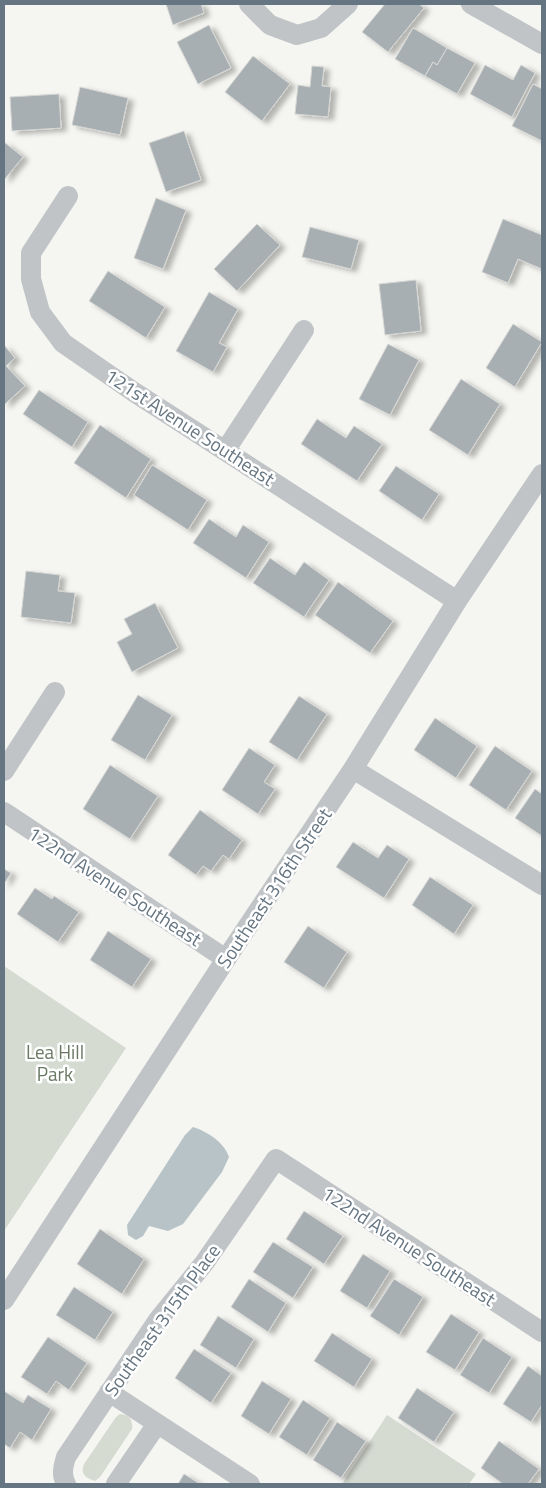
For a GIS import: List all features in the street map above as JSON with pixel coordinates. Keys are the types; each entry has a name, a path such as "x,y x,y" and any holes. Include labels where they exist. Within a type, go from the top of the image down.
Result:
{"street":[{"path":"249,4 270,25 297,35 321,28 348,4"},
{"path":"471,4 542,44"},
{"name":"121st Avenue Southeast","path":"68,196 31,253 30,279 40,312 63,344 457,601"},
{"path":"225,451 304,330"},
{"name":"Southeast 316th Street","path":"4,1300 226,959 354,768 457,601 542,474"},
{"path":"4,771 55,692"},
{"path":"354,768 542,886"},
{"name":"122nd Avenue Southeast","path":"4,812 226,959"},
{"name":"122nd Avenue Southeast","path":"276,1160 542,1332"},
{"name":"Southeast 315th Place","path":"66,1484 62,1468 66,1457 108,1392 158,1320 205,1262 276,1160"},
{"path":"108,1392 250,1484"},
{"path":"116,1484 157,1424"}],"green space":[{"name":"Lea Hill Park","path":"4,966 126,1048 4,1231"},
{"path":"120,1414 130,1418 132,1429 100,1477 95,1481 88,1478 83,1473 84,1464"},
{"path":"387,1415 476,1474 469,1484 342,1484"}],"shaded area":[{"path":"193,1127 215,1138 227,1152 229,1157 222,1172 183,1224 168,1231 149,1226 143,1236 136,1240 128,1235 127,1225 185,1135"}],"building":[{"path":"166,4 201,4 204,13 173,25"},
{"path":"385,4 419,4 424,8 388,52 362,32"},
{"path":"209,25 231,68 198,84 177,42"},
{"path":"413,28 447,48 437,65 433,62 425,76 395,59"},
{"path":"447,48 475,63 457,94 425,76 433,62 437,65"},
{"path":"253,56 290,84 262,121 225,92"},
{"path":"485,65 513,80 521,65 535,73 512,117 470,94"},
{"path":"312,66 324,67 322,86 331,87 328,117 295,114 298,85 310,87"},
{"path":"533,84 542,89 542,141 512,126"},
{"path":"80,87 128,98 120,135 72,125"},
{"path":"59,94 61,128 12,131 10,97"},
{"path":"184,131 201,180 166,192 149,143"},
{"path":"4,142 23,157 4,180"},
{"path":"156,198 186,210 163,269 134,258"},
{"path":"503,219 542,235 542,269 518,259 508,283 482,272"},
{"path":"257,224 280,245 237,291 214,269"},
{"path":"310,227 359,240 351,269 302,257"},
{"path":"108,271 165,307 146,338 89,301"},
{"path":"416,280 421,331 385,335 379,284"},
{"path":"209,292 238,309 219,343 227,347 213,372 176,351"},
{"path":"513,324 542,342 515,387 486,368"},
{"path":"388,344 419,360 390,415 359,399"},
{"path":"4,345 15,358 6,366 25,386 4,405"},
{"path":"461,379 500,404 468,455 429,430"},
{"path":"39,390 88,422 72,447 23,414"},
{"path":"317,419 346,438 354,426 382,444 357,481 301,444"},
{"path":"100,425 151,459 126,498 74,463"},
{"path":"152,465 207,500 188,530 134,495"},
{"path":"396,466 439,494 422,520 379,491"},
{"path":"209,519 236,537 243,525 269,542 246,578 193,543"},
{"path":"270,558 295,575 304,562 329,580 304,617 253,583"},
{"path":"26,571 60,575 58,591 75,593 71,623 21,617"},
{"path":"338,582 393,621 370,653 315,615"},
{"path":"155,603 178,648 132,672 117,642 132,634 124,619"},
{"path":"138,695 172,715 145,760 111,740"},
{"path":"299,696 327,714 297,760 269,742"},
{"path":"435,718 477,746 456,778 414,750"},
{"path":"495,746 532,771 506,810 469,785"},
{"path":"249,748 275,765 264,782 275,789 258,814 222,790"},
{"path":"110,765 158,796 130,839 83,809"},
{"path":"535,789 542,794 542,836 515,818"},
{"path":"200,810 242,840 229,859 223,855 211,871 203,866 196,875 168,855"},
{"path":"353,842 378,858 387,845 409,859 384,898 336,867"},
{"path":"4,869 11,873 4,884"},
{"path":"430,877 473,905 454,934 412,905"},
{"path":"35,888 52,899 54,896 79,912 58,942 17,914"},
{"path":"308,926 347,952 324,988 284,962"},
{"path":"108,931 151,959 132,987 90,960"},
{"path":"304,1211 343,1236 324,1264 286,1239"},
{"path":"100,1229 144,1259 122,1294 77,1264"},
{"path":"273,1242 313,1267 293,1298 253,1272"},
{"path":"363,1254 390,1271 367,1308 340,1291"},
{"path":"249,1279 286,1303 268,1332 231,1307"},
{"path":"394,1279 423,1297 399,1335 370,1316"},
{"path":"74,1287 113,1312 95,1340 56,1315"},
{"path":"451,1314 479,1332 455,1370 426,1352"},
{"path":"218,1316 254,1339 236,1368 200,1345"},
{"path":"332,1333 372,1359 354,1387 314,1361"},
{"path":"48,1337 87,1363 69,1390 56,1381 47,1394 21,1377"},
{"path":"483,1338 512,1357 489,1393 460,1375"},
{"path":"194,1349 231,1373 211,1403 175,1378"},
{"path":"528,1366 542,1376 542,1405 531,1422 503,1404"},
{"path":"262,1381 291,1399 269,1434 241,1416"},
{"path":"417,1388 454,1412 434,1442 398,1418"},
{"path":"4,1391 23,1403 28,1395 51,1409 32,1440 20,1432 10,1448 4,1444"},
{"path":"303,1400 330,1418 307,1455 279,1437"},
{"path":"337,1422 366,1441 341,1478 313,1460"},
{"path":"499,1441 539,1469 528,1484 503,1484 481,1468"},
{"path":"184,1474 200,1484 178,1484"}]}
